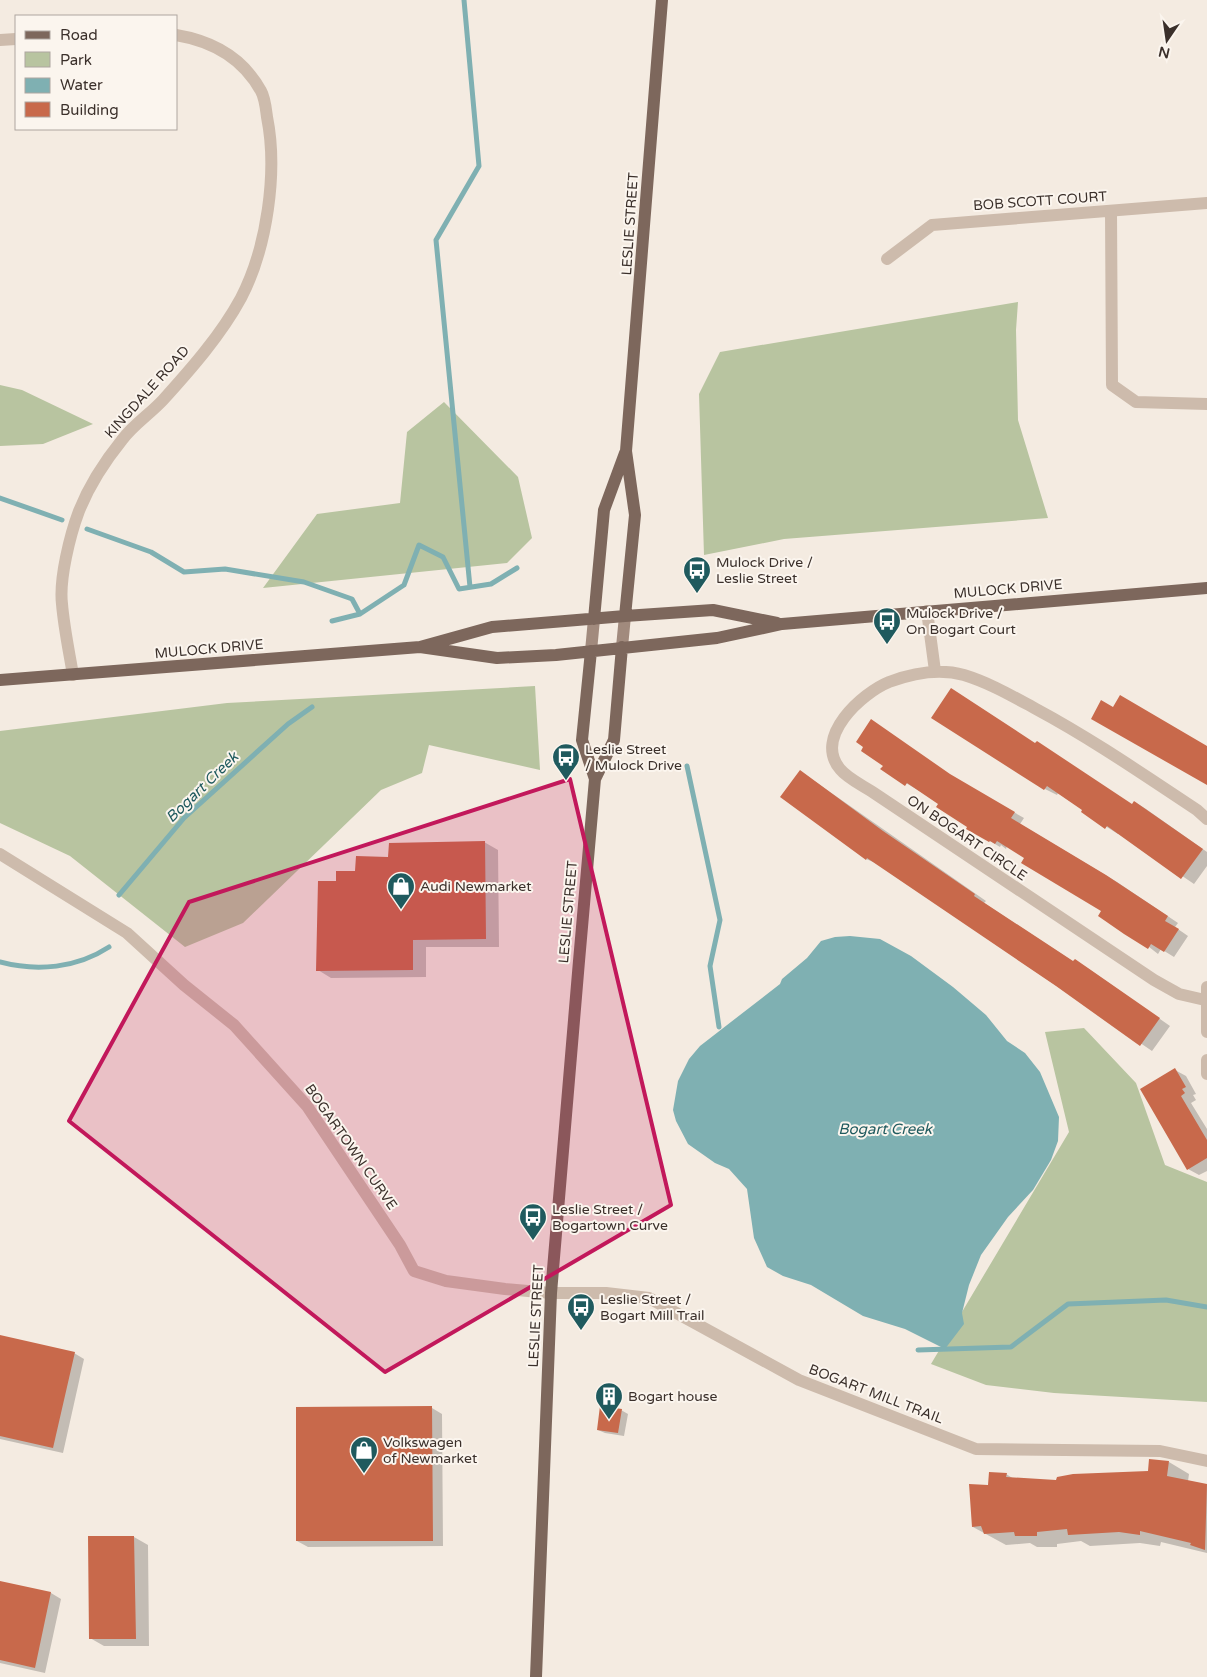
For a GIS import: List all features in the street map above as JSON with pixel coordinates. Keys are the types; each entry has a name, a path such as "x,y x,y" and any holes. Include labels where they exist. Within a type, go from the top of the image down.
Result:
{"main road":[{"name":"LESLIE STREET","path":"536,1677 551,1293 595,779 614,740 635,515 626,451 662,0"},
{"name":"LESLIE STREET","path":"595,779 582,740 590,651 604,510 626,451"},
{"name":"MULOCK DRIVE","path":"420,647 497,658 717,638 782,624 1207,588"},
{"name":"MULOCK DRIVE","path":"0,680 420,647 492,627 625,616 713,610 782,624"}],"street":[{"name":"KINGDALE ROAD","path":"73,675 61,602 67,548 79,511 95,479 122,439 162,401 209,345 241,298 255,261 267,214 271,177 271,137 262,92 233,57 200,39 178,35"},
{"path":"0,40 15,39"},
{"name":"BOB SCOTT COURT","path":"887,259 932,225 1207,203"},
{"path":"1111,211 1112,386 1136,402 1207,404"},
{"path":"927,611 935,671"},
{"name":"ON BOGART CIRCLE","path":"1205,1000 1179,994 1154,980 1048,911 840,769 835,756 833,739 838,724 849,712 865,697 888,683 935,671 962,675 994,685 1070,727 1197,810 1207,819"},
{"name":"BOGARTOWN CURVE","path":"0,854 126,933 184,985 234,1025 307,1106 400,1244 414,1271 446,1281 551,1293"},
{"path":"1207,987 1205,1000 1207,1032"},
{"path":"1207,1060 1207,1074"},
{"name":"BOGART MILL TRAIL","path":"551,1293 606,1293 649,1298 799,1380 976,1449 1160,1451 1207,1461"}],"highlighted area":[{"path":"570,779 671,1205 385,1372 69,1121 189,902"}],"green space":[{"path":"1018,302 1016,330 1018,420 1048,518 784,539 704,555 699,394 720,352"},
{"path":"0,385 22,390 93,424 43,444 0,446"},
{"path":"444,402 518,477 532,538 507,563 263,588 317,514 400,503 407,432"},
{"path":"535,686 540,770 429,745 422,773 381,790 243,923 185,947 70,856 0,823 0,731 227,703"},
{"path":"1084,1028 1136,1083 1165,1165 1207,1182 1207,1402 1054,1393 986,1385 931,1364 1069,1132 1045,1032"}],"water":[{"name":"Bogart Creek","path":"850,936 880,939 911,956 953,987 986,1015 1007,1041 1025,1053 1040,1072 1059,1117 1058,1141 1051,1160 1033,1190 1008,1217 981,1255 969,1285 962,1313 964,1324 945,1349 905,1329 863,1316 811,1285 783,1276 767,1267 754,1238 747,1189 729,1169 715,1163 688,1144 676,1121 673,1110 678,1081 689,1059 700,1046 780,984 782,979 807,958 821,941 835,937"}],"building":[{"path":"951,688 1035,743 1037,741 1132,804 1134,801 1203,849 1181,879 1107,826 1105,829 1081,812 1082,810 1047,786 1044,790 931,718"},
{"path":"1120,695 1207,746 1207,785 1091,719 1101,700 1113,707"},
{"path":"871,719 950,774 1015,812 1011,818 1106,875 1168,916 1165,921 1179,929 1164,952 1151,944 1148,949 1124,934 1098,916 1101,911 1021,863 1024,858 997,841 995,844 989,842 966,829 967,827 936,807 938,804 907,783 905,786 880,769 883,766 861,751 863,747 856,742"},
{"path":"800,770 883,831 975,894 974,896 1073,961 1075,959 1160,1018 1140,1046 1056,986 867,858 866,860 780,797"},
{"name":"Audi Newmarket","path":"485,841 486,939 413,940 413,970 316,971 318,881 336,881 336,871 355,871 356,856 388,857 389,843"},
{"path":"1175,1068 1186,1087 1182,1089 1185,1093 1181,1096 1207,1140 1207,1158 1187,1170 1140,1089"},
{"path":"0,1335 75,1352 53,1448 0,1436"},
{"name":"Volkswagen of Newmarket","path":"432,1406 433,1541 296,1541 296,1407"},
{"name":"Bogart house","path":"600,1406 622,1409 618,1433 597,1430"},
{"path":"1149,1459 1169,1461 1167,1476 1207,1484 1205,1550 1190,1545 1191,1543 1140,1531 1140,1535 1119,1532 1068,1535 1067,1529 1037,1532 1037,1536 1015,1536 1014,1532 984,1534 981,1526 972,1527 969,1484 988,1485 989,1472 1007,1473 1006,1477 1056,1480 1057,1477 1073,1474 1148,1471"},
{"path":"88,1536 134,1536 136,1639 89,1639"},
{"path":"0,1581 51,1592 35,1668 0,1660"}],"waterway":[{"path":"464,0 479,166 436,240 470,587"},
{"path":"0,498 62,520"},
{"path":"87,529 151,552 184,572 225,569 304,582 352,599 360,614"},
{"name":"Bogart Creek","path":"332,621 360,614 404,585 419,545 443,557 459,589 491,584 517,568"},
{"name":"Bogart Creek","path":"119,895 184,818 288,724 312,707"},
{"name":"Bogart Creek","path":"687,766 720,920 710,966 719,1027"},
{"name":"Bogart Creek","path":"0,962 28,967 56,966 84,960 109,947"},
{"name":"Bogart Creek","path":"918,1350 1011,1347 1068,1304 1166,1300 1207,1307"}],"place":[{"name":"Mulock Drive / Leslie Street","path":"697,594"},
{"name":"Mulock Drive / On Bogart Court","path":"887,645"},
{"name":"Leslie Street / Mulock Drive","path":"566,781"},
{"name":"Audi Newmarket","path":"401,910"},
{"name":"Leslie Street / Bogartown Curve","path":"533,1241"},
{"name":"Leslie Street / Bogart Mill Trail","path":"581,1331"},
{"name":"Bogart house","path":"609,1420"},
{"name":"Volkswagen of Newmarket","path":"364,1474"}]}
